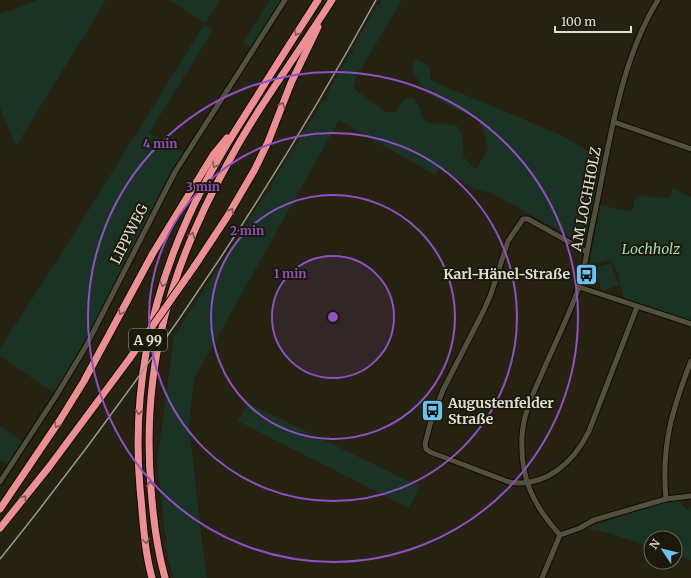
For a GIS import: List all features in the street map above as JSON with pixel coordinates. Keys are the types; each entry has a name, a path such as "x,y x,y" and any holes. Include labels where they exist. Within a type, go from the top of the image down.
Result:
{"highway":[{"name":"A 99","path":"152,578 143,518 138,460 138,413 145,359 154,312 172,255 202,188 242,120 318,0"},
{"name":"A 99","path":"165,578 153,513 148,458 149,412 155,357 165,311 185,252 199,218 229,160 332,0"},
{"name":"A 99","path":"0,528 49,467 130,358 227,217 255,169 268,142 291,83 316,32 323,14"},
{"name":"A 99","path":"0,509 42,448 84,381 153,253 193,186 213,155 242,120"}],"street":[{"name":"LIPPWEG","path":"0,482 56,396 85,348 175,172 285,0"},
{"name":"AM LOCHHOLZ","path":"560,535 537,503 527,482 522,450 524,422 527,410 579,287 625,76 644,23 658,0"},
{"path":"614,122 691,148"},
{"path":"587,252 528,219 523,219 518,224 508,241 491,294 483,312 443,390 428,432 425,444 426,448 430,452 509,482 527,482 542,478 557,471 572,458 582,446 636,307"},
{"path":"579,287 636,307 654,312 660,311 691,324"},
{"path":"666,499 664,462 669,431 679,391 691,361"},
{"path":"542,578 560,535 580,528 594,520 666,499 691,496"}],"green space":[{"path":"37,0 106,0 16,146 0,108 0,14"},
{"path":"169,0 220,0 205,23"},
{"path":"270,0 281,0 252,49 243,43"},
{"path":"380,0 402,0 356,77 353,88 385,112 395,112 406,98 413,97 419,106 422,117 431,124 441,123 457,126 463,139 463,156 475,170 488,151 485,134 478,119 448,105 430,94 423,87 412,68 416,59 428,66 430,71 430,79 438,84 563,136 603,160 584,245 492,193 477,190 439,169 435,175 339,120 194,379 189,427 207,578 174,578 168,558 157,461 174,337 219,266 220,267 223,264 221,263 242,232 243,233 244,228 267,191 269,192 270,187 296,144 298,145 299,140 324,99 325,100 326,95 350,53 352,54 354,50 352,49 377,5 379,6 381,2"},
{"path":"204,25 213,30 149,133 184,153 166,181 98,317 55,394 0,356 0,348 60,256"},
{"name":"Lochholz","path":"673,188 691,197 691,322 625,302 618,273 612,262 609,260 589,265 600,205 632,212 634,201 639,196 669,198"},
{"path":"611,263 619,285 602,291 594,268"},
{"path":"248,403 418,486 417,493 409,508 238,421"},
{"path":"0,426 24,443 9,466 0,460"},
{"path":"673,494 688,511 691,507 691,560 683,558 683,530 643,530 643,544 609,533 587,528 661,503"}],"railway":[{"path":"0,559 103,426 200,288 292,146 376,0"}],"place":[{"name":"Karl-Hänel-Straße","path":"586,274"},
{"name":"Augustenfelder Straße","path":"432,411"}]}
